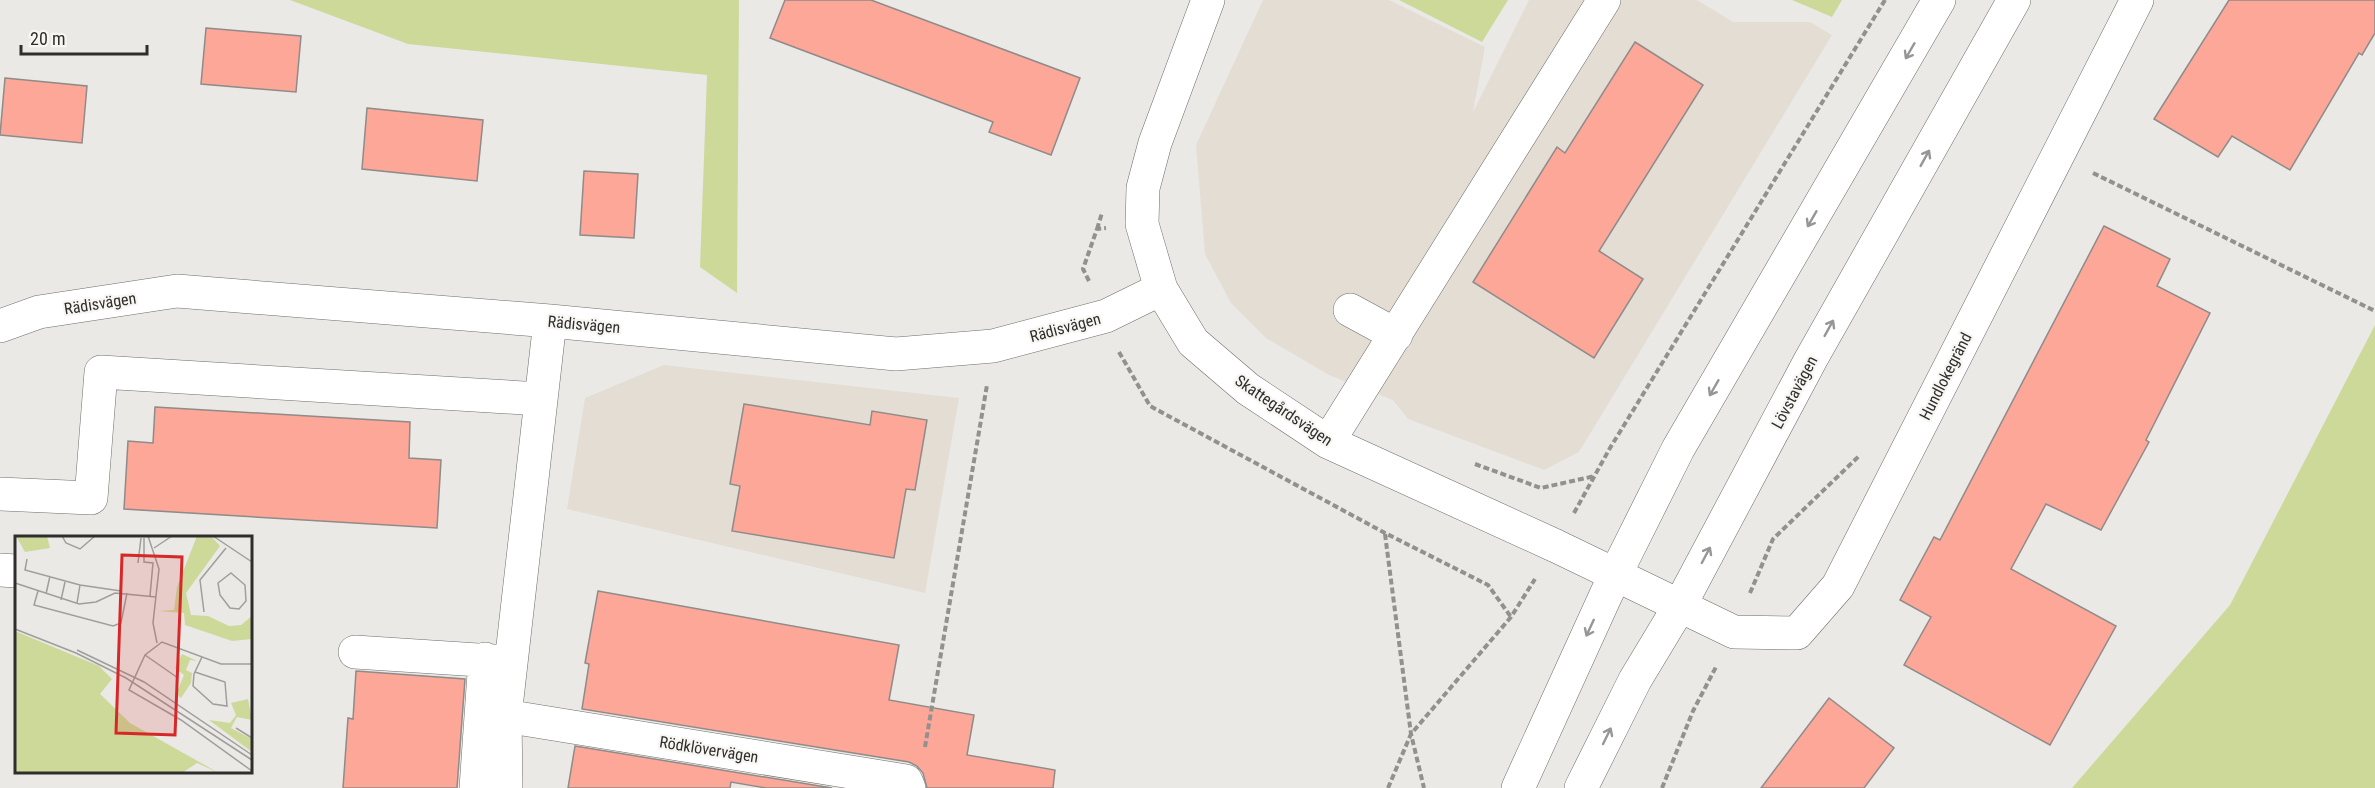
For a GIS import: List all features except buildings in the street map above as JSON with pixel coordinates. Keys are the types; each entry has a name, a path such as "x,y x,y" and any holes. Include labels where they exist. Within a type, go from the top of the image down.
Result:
{"street":[{"name":"Skattegårdsvägen","path":"1208,0 1155,143 1143,188 1142,224 1161,289 1193,342 1248,389 1328,442 1615,575"},
{"path":"1328,442 1604,0"},
{"path":"1518,788 1615,575 1678,449 1939,0"},
{"name":"Lövstavägen","path":"1581,788 1635,680 1678,607 1811,359 2014,0"},
{"name":"Hundlokegränd","path":"1615,575 1734,632 1797,633 1838,586 2137,0"},
{"name":"Rädisvägen","path":"0,326 39,312 177,291 550,321 896,354 993,346 1106,316 1161,289"},
{"path":"1350,310 1396,335"},
{"path":"476,788 540,399 550,321"},
{"path":"0,494 90,498 101,372 540,399"},
{"path":"0,570 15,571"},
{"path":"355,652 498,661"},
{"path":"498,661 505,716 506,788"},
{"name":"Rödklövervägen","path":"505,716 908,784"}],"path":[{"path":"1388,788 1411,734 1511,617 1556,546 1610,448 1885,0"},
{"path":"2058,156 2375,311"},
{"path":"908,784 924,749 993,346"},
{"path":"1385,533 1411,734 1424,788"}],"shaded area":[{"path":"1263,0 1389,0 1485,47 1473,112 1529,0 1697,0 1733,22 1810,22 1832,35 1579,452 1544,470 1408,419 1393,400 1329,375 1266,338 1231,303 1205,254 1196,145"},
{"path":"664,365 959,398 925,593 567,509 585,398"}],"green space":[{"path":"290,0 739,0 737,293 700,267 707,75 408,44"},
{"path":"1399,0 1508,0 1482,42"},
{"path":"1792,0 1842,0 1832,17"},
{"path":"2375,325 2375,788 2072,788 2230,605"}]}
